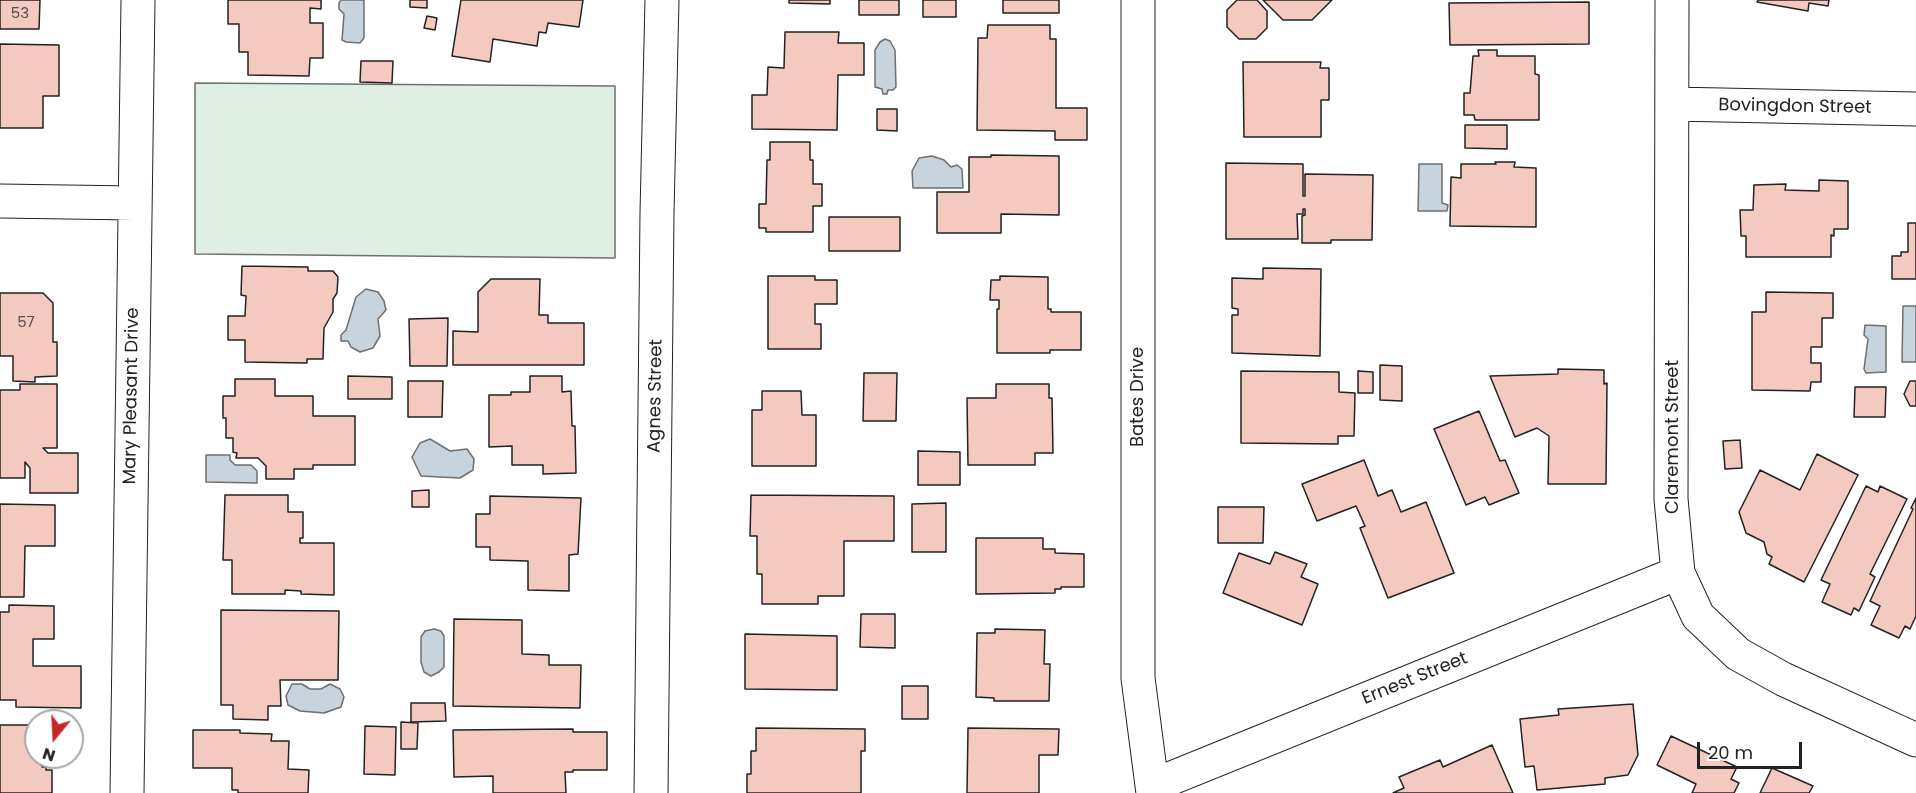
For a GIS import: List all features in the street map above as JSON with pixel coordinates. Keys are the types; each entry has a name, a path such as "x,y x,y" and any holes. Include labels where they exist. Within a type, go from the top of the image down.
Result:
{"street":[{"name":"Mary Pleasant Drive","path":"127,793 138,0"},
{"name":"Agnes Street","path":"651,793 657,213 662,0"},
{"name":"Bates Drive","path":"1138,0 1137,678 1152,790"},
{"name":"Claremont Street","path":"1672,0 1671,499 1678,573 1698,616 1738,654 1783,679 1916,740"},
{"name":"Bovingdon Street","path":"1673,104 1916,109"},
{"path":"0,201 135,203"},
{"name":"Ernest Street","path":"1152,790 1678,573"}],"green space":[{"path":"195,83 615,86 615,258 195,254"}],"shaded area":[{"path":"341,0 364,0 364,38 360,43 342,40 344,14 339,9"},
{"path":"885,39 890,41 895,50 896,87 888,90 887,94 883,94 882,89 875,87 875,50"},
{"path":"932,156 944,160 951,167 957,165 962,169 963,188 913,188 912,171 919,158"},
{"path":"1419,164 1442,164 1442,203 1448,205 1447,211 1418,211"},
{"path":"366,289 378,292 384,301 386,310 378,319 380,336 373,348 360,352 351,347 348,341 341,341 341,335 346,330 356,297"},
{"path":"1903,306 1916,306 1916,362 1902,362"},
{"path":"1865,325 1886,326 1886,372 1866,373 1864,369 1868,339 1864,335"},
{"path":"430,439 450,451 467,449 474,459 473,470 460,478 421,476 412,457 420,443"},
{"path":"206,455 230,455 230,460 235,465 251,465 257,471 257,483 206,482"},
{"path":"434,629 441,631 444,636 444,667 431,676 424,672 421,662 421,637 425,631"},
{"path":"292,684 302,684 310,689 321,689 330,684 340,689 344,697 341,707 324,713 300,711 288,705 286,696"}],"building":[{"path":"0,0 40,0 39,29 0,29"},
{"path":"228,0 321,0 321,9 310,8 310,23 323,23 323,58 310,58 309,76 248,75 248,52 239,52 239,24 228,24"},
{"path":"410,0 427,0 427,8 410,7"},
{"path":"461,0 583,0 579,27 548,23 546,33 539,32 537,46 493,39 490,62 452,56"},
{"path":"789,0 830,0 830,4 789,3"},
{"path":"859,0 899,0 899,15 859,15"},
{"path":"923,0 956,0 956,17 923,17"},
{"path":"1003,0 1059,0 1059,13 1003,13"},
{"path":"1237,0 1257,0 1267,11 1267,28 1256,39 1239,39 1227,27 1227,10"},
{"path":"1263,0 1332,0 1312,20 1283,20"},
{"path":"1758,0 1829,0 1828,6 1809,3 1808,11 1757,2"},
{"path":"1589,2 1589,44 1450,45 1449,3"},
{"path":"427,16 437,18 435,30 424,28"},
{"path":"988,25 1050,25 1050,39 1056,39 1056,108 1087,108 1087,140 1055,140 1055,131 977,130 978,38 987,38"},
{"path":"785,32 839,32 838,43 864,43 864,75 838,75 837,130 752,129 752,95 767,95 768,67 784,68"},
{"path":"0,44 59,45 59,96 43,96 43,128 0,128"},
{"path":"1478,50 1497,50 1497,56 1535,56 1535,74 1539,75 1539,120 1475,120 1474,115 1464,115 1464,93 1470,93 1473,56 1479,56"},
{"path":"361,61 393,61 392,83 360,82"},
{"path":"1243,62 1321,62 1320,68 1329,68 1329,100 1321,100 1321,137 1244,137"},
{"path":"877,109 897,109 897,131 877,130"},
{"path":"1465,125 1507,125 1507,149 1465,148"},
{"path":"770,142 810,142 813,184 822,184 822,206 813,206 813,232 766,232 766,228 759,228 759,204 766,204 767,160 770,160"},
{"path":"991,155 1059,156 1059,215 1001,214 1001,233 937,233 937,192 969,192 969,157 991,157"},
{"path":"1495,162 1515,162 1514,167 1536,168 1536,227 1450,226 1451,177 1461,178 1461,164 1496,164"},
{"path":"1226,163 1303,164 1303,196 1305,196 1305,174 1373,175 1372,240 1302,243 1302,216 1305,215 1305,209 1303,209 1303,214 1297,214 1298,239 1226,239"},
{"path":"1819,180 1848,181 1848,229 1834,229 1834,236 1831,235 1831,257 1746,257 1746,236 1741,236 1740,210 1753,210 1754,185 1786,184 1785,190 1819,191"},
{"path":"829,217 900,217 900,251 829,251"},
{"path":"1908,223 1916,223 1916,279 1892,279 1892,256 1901,256 1901,252 1908,252"},
{"path":"242,266 308,267 308,271 333,271 338,277 337,293 333,299 333,312 324,328 323,359 307,359 307,363 245,362 245,340 228,340 228,316 245,316 246,296 241,295"},
{"path":"1263,268 1321,269 1320,356 1232,353 1232,315 1238,315 1238,309 1232,308 1232,278 1263,279"},
{"path":"768,276 815,276 815,280 837,280 837,304 815,304 815,324 821,324 821,349 768,349"},
{"path":"1000,276 1048,277 1048,309 1051,309 1051,312 1081,312 1081,350 1050,350 1050,353 997,353 999,300 990,300 991,280 1000,280"},
{"path":"491,279 540,279 539,315 548,315 548,323 584,323 584,365 453,365 453,331 478,332 478,292"},
{"path":"1766,292 1833,293 1833,318 1822,318 1822,347 1811,347 1811,363 1821,363 1821,382 1811,382 1810,391 1752,390 1752,312 1766,312"},
{"path":"0,293 43,293 53,303 53,342 57,342 57,376 35,377 35,382 13,381 13,356 0,356"},
{"path":"448,318 447,366 410,366 409,319"},
{"path":"1380,365 1402,366 1402,401 1380,400"},
{"path":"1558,369 1604,370 1604,384 1607,383 1606,484 1548,484 1549,436 1537,428 1515,437 1490,376 1558,374"},
{"path":"1241,371 1339,372 1339,392 1355,393 1354,436 1338,436 1338,444 1241,443"},
{"path":"1358,371 1373,372 1373,393 1358,393"},
{"path":"864,373 897,373 896,421 863,421"},
{"path":"348,376 392,377 392,399 348,399"},
{"path":"530,376 562,376 562,392 571,391 572,426 575,426 576,473 543,474 543,465 512,465 512,446 489,447 489,395 530,392"},
{"path":"235,379 275,379 275,396 313,396 313,416 355,416 355,465 313,465 313,469 294,469 294,479 266,479 266,466 258,458 236,458 237,453 233,452 233,438 226,438 226,418 223,418 223,396 235,396"},
{"path":"408,381 443,381 442,417 408,417"},
{"path":"1910,381 1916,381 1916,406 1910,406 1904,394"},
{"path":"20,384 57,384 57,448 43,448 48,453 78,453 78,493 30,493 30,468 25,462 25,478 0,478 0,390 20,390"},
{"path":"996,384 1049,384 1049,398 1052,398 1053,453 1035,453 1035,465 968,465 967,398 996,398"},
{"path":"1855,387 1886,387 1885,417 1854,417"},
{"path":"762,391 801,391 802,415 816,415 816,466 752,466 752,410 762,410"},
{"path":"1479,411 1500,461 1505,460 1519,493 1489,505 1485,497 1466,505 1434,429"},
{"path":"1740,440 1742,468 1725,469 1723,441"},
{"path":"918,451 960,452 960,485 918,485"},
{"path":"1817,454 1858,475 1804,582 1769,564 1772,557 1767,554 1764,542 1746,533 1739,512 1760,470 1800,490"},
{"path":"1364,460 1378,496 1392,490 1401,512 1426,502 1454,573 1388,598 1360,528 1365,526 1356,506 1317,521 1302,484"},
{"path":"1866,486 1878,492 1880,486 1907,499 1870,574 1875,577 1859,611 1854,608 1851,615 1822,602 1830,584 1821,580"},
{"path":"429,490 429,507 412,507 412,491"},
{"path":"225,495 288,495 288,512 303,512 303,538 300,538 300,543 334,543 334,595 301,594 301,591 285,590 285,594 232,594 232,560 223,560"},
{"path":"751,495 894,496 894,541 844,541 844,596 818,596 818,604 762,604 762,574 757,574 757,536 750,536"},
{"path":"490,496 581,498 578,554 569,555 569,591 528,590 528,561 490,560 490,547 476,547 476,514 490,514"},
{"path":"1916,498 1916,616 1910,629 1905,626 1899,638 1871,625 1880,606 1870,601"},
{"path":"946,503 946,552 912,552 912,504"},
{"path":"0,504 55,505 55,546 25,546 24,597 0,597"},
{"path":"1218,507 1264,507 1263,543 1218,543"},
{"path":"976,538 1043,538 1043,549 1055,549 1055,553 1084,554 1084,587 1061,587 1061,589 1055,589 1055,593 976,594"},
{"path":"1275,552 1307,564 1301,577 1318,584 1302,625 1223,593 1239,553 1270,564"},
{"path":"9,605 54,606 54,639 33,639 33,666 81,666 81,708 16,707 16,700 0,700 0,612 9,612"},
{"path":"221,610 339,611 338,680 280,680 281,706 268,706 268,720 233,719 233,705 221,705"},
{"path":"861,614 895,614 895,648 860,647"},
{"path":"454,619 522,620 522,654 549,655 549,665 581,665 580,708 453,706"},
{"path":"995,629 1045,630 1044,664 1050,664 1049,701 994,701 994,698 976,697 977,633 995,633"},
{"path":"745,634 837,636 837,690 745,689"},
{"path":"902,686 928,686 928,719 902,719"},
{"path":"411,703 445,703 446,721 411,722"},
{"path":"1633,704 1638,755 1628,775 1605,778 1605,784 1537,790 1534,766 1525,767 1520,719 1559,715 1558,709"},
{"path":"401,722 418,723 417,749 401,749"},
{"path":"0,725 24,725 24,769 52,770 52,793 0,793"},
{"path":"365,726 396,727 395,775 364,774"},
{"path":"756,728 865,729 865,751 861,751 861,793 747,793 747,774 751,774 751,751 756,751"},
{"path":"968,728 1059,729 1058,755 1039,755 1039,793 967,793"},
{"path":"573,729 573,732 607,732 607,770 565,772 566,793 493,793 493,776 454,777 453,730"},
{"path":"193,730 240,730 240,733 272,734 271,741 289,741 288,769 309,770 308,793 238,793 238,790 232,790 232,768 193,768"},
{"path":"1671,736 1737,767 1731,779 1739,783 1734,793 1692,793 1696,784 1657,765"},
{"path":"1492,745 1513,793 1393,793 1404,788 1399,777 1440,760 1443,767"},
{"path":"1772,768 1813,786 1809,793 1760,793"}]}
